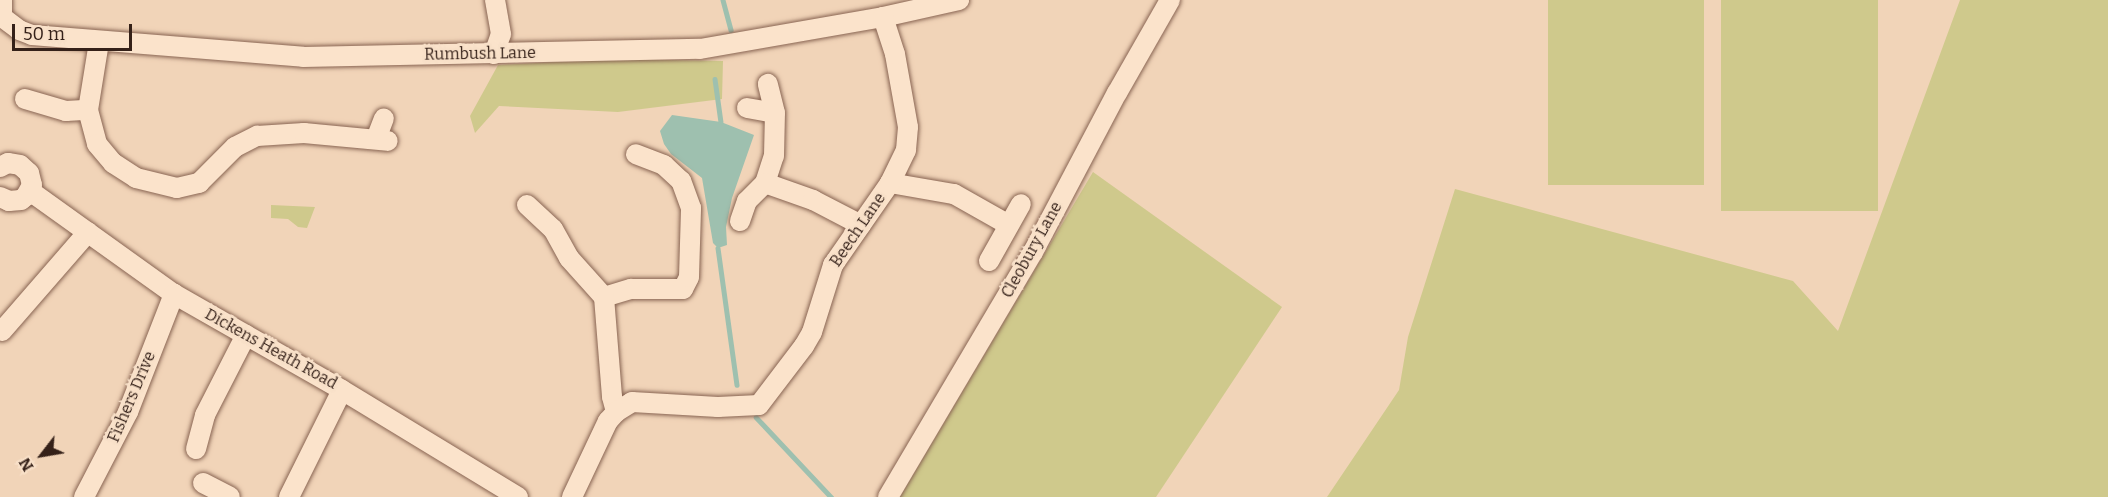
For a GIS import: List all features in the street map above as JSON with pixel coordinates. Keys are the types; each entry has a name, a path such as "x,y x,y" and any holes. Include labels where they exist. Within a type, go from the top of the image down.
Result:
{"street":[{"path":"494,54 501,34 495,0"},
{"name":"Rumbush Lane","path":"1,12 20,30 32,35 303,57 700,49 883,17 904,6 959,0"},
{"name":"Cleobury Lane","path":"888,497 1033,252 1116,93 1170,0"},
{"name":"Beech Lane","path":"616,412 632,402 750,406 773,389 812,332 833,265 890,183 906,150 908,128 895,54 883,17"},
{"path":"99,42 88,110 97,144 112,164 136,178 177,188 199,183 235,147 257,136 304,133 382,140 384,118"},
{"path":"740,221 747,201 765,183 774,156 775,113 768,84"},
{"path":"25,99 66,111 88,110"},
{"path":"747,108 775,113"},
{"path":"604,297 632,289 683,289 689,277 691,208 681,180 664,165 636,154"},
{"path":"0,167 14,163 25,168 32,179 30,191 26,196 15,202 0,197"},
{"path":"765,183 813,200 861,225"},
{"path":"890,183 954,194 1009,225"},
{"name":"Dickens Heath Road","path":"30,191 174,294 342,390 518,497"},
{"path":"990,261 1020,204"},
{"path":"527,205 553,229 569,258 604,297 612,397 616,412 608,421 572,497"},
{"path":"2,331 88,232"},
{"name":"Fishers Drive","path":"84,497 128,412 174,294"},
{"path":"196,449 205,415 246,335"},
{"path":"289,497 342,390"},
{"path":"203,483 230,497"}],"shaded area":[{"path":"1548,0 1704,0 1704,185 1548,185"},
{"path":"1721,0 1878,0 1878,211 1721,211"},
{"path":"1960,0 2108,0 2108,497 1327,497 1399,390 1408,337 1455,189 1793,281 1838,331"},
{"path":"613,59 723,61 722,99 618,112 499,106 475,133 470,116 498,65"},
{"path":"672,115 721,122 754,135 732,198 726,227 727,245 718,248 713,243 702,178 671,154 664,144 660,131"},
{"path":"1093,172 1282,307 1156,497 900,497"},
{"path":"271,205 315,207 307,228 298,227 288,219 271,218"}],"waterway":[{"path":"723,0 731,30"},
{"path":"715,79 721,122"},
{"path":"718,248 737,385"},
{"path":"756,417 831,497"}]}
